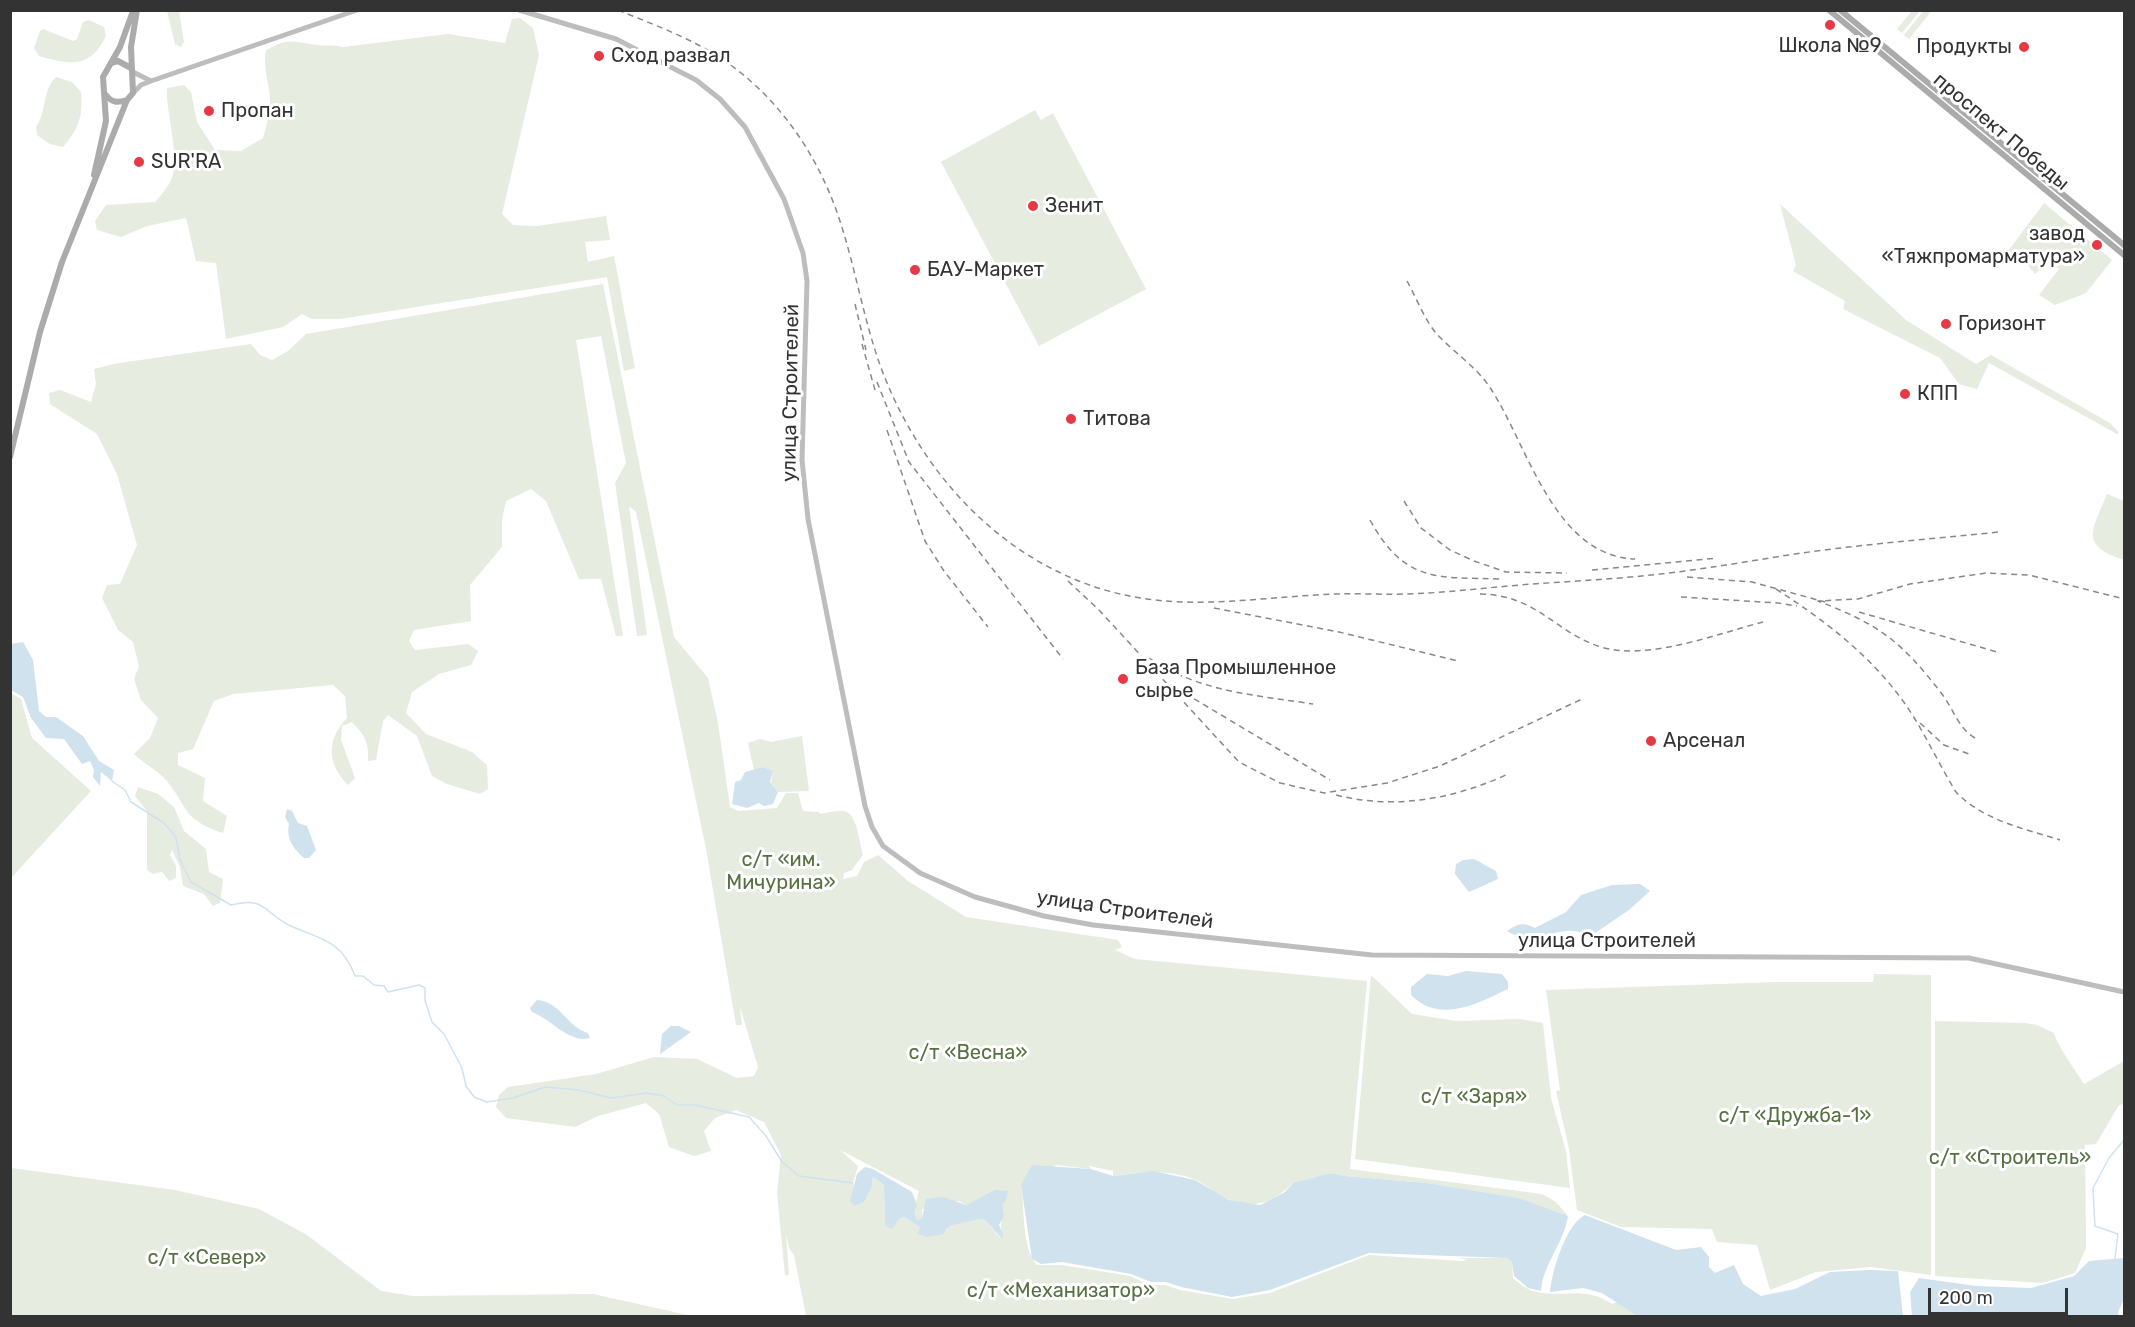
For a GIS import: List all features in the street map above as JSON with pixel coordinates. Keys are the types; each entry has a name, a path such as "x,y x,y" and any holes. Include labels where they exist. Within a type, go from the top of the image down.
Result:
{"main road":[{"path":"91,191 106,121 103,77 120,47 135,10"},
{"path":"134,93 131,47 135,10"},
{"path":"10,457 40,332 69,241 127,100 141,85 151,81 357,10"},
{"name":"улица Строителей","path":"519,10 616,39 696,80 720,99 745,127 775,179 795,226 806,265 802,460 808,519 865,806 872,827 883,846 921,873 975,897 1044,916 1083,923 1372,955 1969,958 2124,992"},
{"name":"проспект Победы","path":"1828,10 2124,255"},
{"name":"проспект Победы","path":"1840,10 2124,245"},
{"path":"111,63 118,61 151,81"},
{"path":"104,94 110,100 118,103 127,100"}],"green space":[{"path":"1924,10 1930,13 1909,39 1904,35"},
{"path":"167,11 179,11 184,42 181,47 175,44"},
{"path":"1912,11 1920,11 1902,33 1897,29"},
{"path":"520,18 533,28 539,55 502,214 513,225 537,226 606,216 610,240 585,242 588,262 614,256 635,368 624,371 607,277 340,319 312,319 302,314 283,327 226,339 216,263 196,261 186,218 147,226 121,237 97,230 95,221 106,205 155,202 171,181 174,169 174,147 167,88 184,85 191,92 197,122 215,150 241,151 263,138 270,104 265,58 266,50 272,47 292,42 343,47 448,34 505,43 512,19"},
{"path":"89,20 104,27 106,36 100,47 86,59 78,62 60,61 39,56 34,48 40,31 43,29 73,41 77,39 83,22"},
{"path":"56,77 72,82 81,92 79,122 63,147 50,144 37,135 36,127 42,115 46,95"},
{"name":"Зенит","path":"1035,110 1041,120 1053,113 1146,289 1039,346 941,162"},
{"path":"2044,203 2112,260 2086,293 2055,305 2039,295 2059,269 2049,262 2035,274 2018,253 2012,259 2005,255"},
{"path":"1780,204 1906,320 1976,364 1991,355 2110,423 2119,432 2117,434 1989,363 1977,389 1959,384 1940,358 1843,309 1845,301 1793,271 1796,265"},
{"path":"603,284 674,637 708,678 718,723 730,807 738,811 777,808 786,793 798,793 803,811 820,814 835,811 849,813 855,823 863,855 852,870 844,873 843,879 857,876 864,862 878,855 908,881 966,917 1118,940 1122,947 1115,950 1135,959 1367,981 1350,1169 1542,1194 1556,1202 1568,1216 1518,1198 1427,1183 1337,1174 1294,1182 1272,1199 1247,1204 1224,1197 1196,1180 1175,1174 1144,1173 1113,1176 1113,1171 1089,1166 1091,1169 1056,1165 1021,1185 1028,1248 1037,1265 1062,1265 1130,1276 1150,1285 1165,1285 1180,1290 1233,1299 1270,1293 1369,1255 1462,1261 1467,1260 1460,1258 1507,1258 1512,1263 1513,1278 1530,1290 1554,1294 1592,1295 1612,1304 1617,1302 1637,1316 806,1316 794,1255 789,1248 786,1234 789,1275 785,1275 777,1193 781,1155 764,1122 736,1110 715,1118 704,1131 711,1151 694,1156 669,1147 659,1114 646,1103 598,1116 575,1127 506,1118 496,1107 499,1095 508,1087 596,1074 654,1057 697,1059 737,1078 754,1076 758,1067 740,1007 742,1025 736,1025 706,849 636,512 629,506 647,635 637,636 615,483 626,463 601,336 576,340 623,636 616,636 601,579 579,579 546,501 531,489 506,501 502,519 502,547 470,585 471,621 414,630 409,641 415,650 468,644 478,651 471,665 439,674 412,692 406,713 426,734 472,752 487,765 488,789 480,794 447,784 432,776 417,736 388,715 383,721 376,760 368,761 365,740 352,722 342,726 341,740 355,778 348,785 336,769 333,760 335,735 347,718 345,696 333,685 233,694 214,701 193,749 178,753 178,765 205,778 203,801 227,816 223,833 193,818 164,778 134,754 150,738 158,718 141,700 134,679 139,666 133,642 118,630 102,598 107,585 120,584 137,545 117,474 97,434 50,404 49,393 60,390 91,402 96,384 94,369 113,364 251,344 260,355 272,360 288,351 306,334","holes":["840,1150 919,1191 913,1213 917,1220 922,1218 922,1209 959,1201 966,1205 986,1195 1007,1191 1006,1201 1001,1204 1001,1239 985,1220 980,1219 948,1226 947,1230 928,1237 920,1227 904,1217 900,1218 892,1228 885,1226 884,1185 873,1177 872,1187 865,1201 859,1202 853,1183 858,1166"]},
{"path":"2107,494 2124,501 2124,560 2100,549 2093,535"},
{"path":"11,693 21,699 32,738 91,791 11,878"},
{"path":"802,736 809,791 778,792 771,783 773,771 763,767 754,770 748,743 760,739 771,742"},
{"path":"138,787 158,794 174,807 184,831 206,849 209,872 223,879 220,903 213,906 204,894 183,886 180,867 172,850 170,855 176,866 176,878 169,881 162,872 153,874 147,870 147,811 135,796"},
{"name":"с/т «Дружба-1»","path":"1874,974 1931,975 1931,1275 1871,1267 1816,1272 1770,1290 1757,1245 1717,1242 1712,1229 1621,1227 1577,1210 1569,1149 1556,1091 1560,1090 1546,990 1777,982 1873,982"},
{"name":"с/т «Заря»","path":"1371,975 1412,1014 1456,1021 1520,1019 1543,1023 1551,1098 1566,1151 1570,1188 1355,1159"},
{"name":"с/т «Строитель»","path":"1935,1021 2037,1025 2054,1033 2084,1084 2124,1061 2124,1104 2119,1105 2096,1144 2085,1145 2086,1248 2075,1273 2043,1283 1935,1276"},
{"name":"с/т «Север»","path":"11,1168 175,1190 259,1209 307,1235 381,1291 413,1296 593,1294 692,1316 11,1316"}],"water":[{"path":"23,642 33,660 39,711 46,717 56,717 83,736 99,761 114,770 112,781 101,772 100,786 93,777 94,770 90,761 82,764 64,739 46,738 31,718 23,697 11,690 11,644"},
{"path":"763,767 773,771 770,782 778,792 773,804 764,806 759,803 747,808 732,804 735,782 741,780 745,772"},
{"path":"287,809 292,811 298,823 307,826 316,850 309,858 304,858 291,843 289,824 285,817"},
{"path":"1474,859 1496,871 1498,879 1469,892 1455,874 1456,864 1463,860"},
{"path":"1640,884 1650,891 1629,910 1592,935 1570,931 1531,939 1516,936 1507,931 1521,924 1535,928 1566,912 1581,895 1612,885"},
{"path":"1466,971 1502,974 1508,982 1508,989 1471,1005 1446,1010 1422,1004 1411,995 1411,987 1427,974 1448,976"},
{"path":"537,1000 545,1001 558,1009 574,1025 588,1033 590,1038 582,1039 567,1034 532,1012 530,1008"},
{"path":"671,1026 679,1026 691,1032 660,1054 662,1034"},
{"path":"1032,1165 1091,1169 1113,1176 1153,1171 1195,1180 1229,1200 1260,1205 1285,1192 1294,1182 1337,1174 1427,1183 1519,1198 1568,1216 1541,1291 1528,1288 1514,1276 1512,1263 1507,1258 1369,1253 1270,1290 1232,1297 1166,1282 1151,1282 1131,1274 1062,1262 1041,1264 1032,1259 1021,1185"},
{"path":"865,1167 873,1169 912,1192 917,1205 914,1213 917,1220 922,1218 926,1199 943,1197 966,1205 995,1190 1008,1191 1006,1201 1002,1204 1004,1216 999,1225 1003,1234 1002,1239 985,1220 980,1219 949,1226 943,1234 928,1237 918,1234 920,1227 904,1217 900,1218 892,1229 885,1226 884,1185 873,1177 872,1187 865,1201 854,1206 850,1201 857,1174"},
{"path":"1585,1215 1676,1250 1701,1247 1709,1257 1709,1267 1715,1273 1734,1265 1743,1284 1761,1296 1795,1289 1830,1272 1898,1271 1903,1316 1637,1316 1602,1293 1583,1288 1550,1292 1557,1261 1566,1238 1571,1228"},
{"path":"2124,1258 2124,1299 2118,1312 2119,1316 1912,1316 1910,1292 1919,1278 1976,1286 2031,1288 2074,1276 2089,1261"}],"waterway":[{"path":"112,781 125,790 131,802 164,823 176,837 180,860 191,882 231,905 243,903 259,905 293,927 330,943 344,956 355,976 363,976 374,985 384,986 388,992 419,985 425,988 425,1000 432,1022 444,1034 462,1068 466,1086 474,1097 487,1102 513,1098 545,1087 579,1090 611,1098 647,1093 664,1096 677,1105 695,1105 749,1117 766,1136 782,1162 799,1176 853,1183"},
{"path":"2115,1258 2118,1234 2095,1226 2093,1188 2109,1158 2124,1140"}],"railway":[{"path":"618,10 683,37 728,63 750,80 787,120 803,143 829,192 845,236 880,365 913,434 934,466 958,496 986,523 1016,547 1049,567 1084,583 1116,593 1179,602 1241,601 1337,594 1421,593 1644,576 1820,550 1999,532"},
{"path":"1407,281 1436,333 1479,374 1491,389 1546,494 1564,519 1584,539 1607,553 1635,559"},
{"path":"855,304 866,350"},
{"path":"862,344 875,390"},
{"path":"877,382 909,462 1063,659"},
{"path":"887,430 925,541 944,571 988,627"},
{"path":"1404,501 1421,528 1450,550 1474,561 1506,572 1567,573"},
{"path":"1370,520 1396,556 1425,573 1459,578 1502,579"},
{"path":"1592,570 1717,558"},
{"path":"1975,738 1964,729 1942,694 1901,648 1874,627 1818,601 1858,599 1910,584 1986,573 2029,575 2124,599"},
{"path":"1687,577 1752,582 1825,602"},
{"path":"1068,581 1099,610 1239,762 1280,783 1324,793 1387,783 1440,766 1582,699"},
{"path":"1776,589 1845,639 1876,668 1910,711 1956,792 1967,802 1991,817 2060,840"},
{"path":"1480,594 1517,601 1585,641 1601,647 1620,650 1640,651 1682,644 1763,622"},
{"path":"1681,597 1797,606"},
{"path":"1214,608 1339,632 1458,661"},
{"path":"1859,612 1997,652"},
{"path":"1149,658 1168,669 1208,685 1313,704"},
{"path":"1176,688 1330,780"},
{"path":"1920,723 1944,745 1969,754"},
{"path":"1336,795 1380,802 1424,800 1467,790 1508,774"}],"place":[{"name":"Школа №9","path":"1830,25"},
{"name":"Продукты","path":"2024,47"},
{"name":"Сход развал","path":"599,56"},
{"name":"Пропан","path":"209,111"},
{"name":"SUR'RA","path":"139,162"},
{"name":"Зенит","path":"1033,206"},
{"name":"завод «Тяжпромарматура»","path":"2097,245"},
{"name":"БАУ-Маркет","path":"915,270"},
{"name":"Горизонт","path":"1946,324"},
{"name":"КПП","path":"1905,394"},
{"name":"Титова","path":"1071,419"},
{"name":"База Промышленное сырье","path":"1123,679"},
{"name":"Арсенал","path":"1651,741"}],"park label":[{"name":"с/т «им. Мичурина»","path":"781,872"},
{"name":"с/т «Весна»","path":"968,1053"},
{"name":"с/т «Механизатор»","path":"1061,1291"}]}
